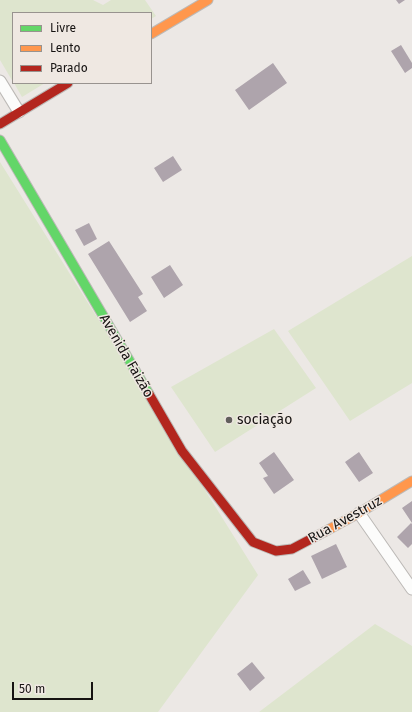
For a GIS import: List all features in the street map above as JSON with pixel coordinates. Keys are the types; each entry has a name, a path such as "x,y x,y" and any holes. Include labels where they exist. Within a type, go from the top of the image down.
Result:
{"street":[{"path":"152,33 207,0"},
{"path":"0,81 19,112"},
{"path":"0,124 66,84"},
{"name":"Avenida Faizão","path":"0,140 182,451 252,542 276,551"},
{"name":"Rua Avestruz","path":"276,551 292,549 359,514 412,481"},
{"path":"359,514 412,589"}],"green space":[{"path":"0,0 93,0 103,5 111,0 145,0 156,16 152,18 152,12 12,12 12,80 0,60"},
{"path":"15,84 43,84 22,97"},
{"path":"0,162 258,575 158,712 0,712"},
{"path":"412,256 412,383 350,421 288,331"},
{"name":"sociação","path":"274,329 316,388 215,452 171,387"},
{"path":"375,624 412,646 412,712 259,712"}],"building":[{"path":"396,0 405,0 399,4"},
{"path":"401,45 412,63 412,68 405,73 391,51"},
{"path":"273,63 287,83 249,110 235,90"},
{"path":"173,156 182,170 163,182 154,168"},
{"path":"89,223 97,239 84,246 75,230"},
{"path":"109,241 143,294 138,297 147,311 130,322 88,254"},
{"path":"170,265 183,285 164,298 151,277"},
{"path":"274,452 294,480 274,494 263,478 268,476 259,463"},
{"path":"359,452 373,473 359,482 345,462"},
{"path":"412,501 412,523 402,508"},
{"path":"411,523 412,544 408,548 397,537"},
{"path":"336,544 347,567 322,579 311,556"},
{"path":"303,570 311,583 295,591 288,579"},
{"path":"252,662 265,678 250,691 237,674"}],"traffic: fast":[{"path":"0,140 149,394"}],"traffic: slow":[{"path":"152,33 208,0"},
{"path":"326,531 412,481"}],"traffic: jam":[{"path":"0,124 66,84"},
{"path":"149,394 182,451 253,542 276,551 292,549 326,531"}],"place":[{"name":"sociação","path":"229,420"}]}
